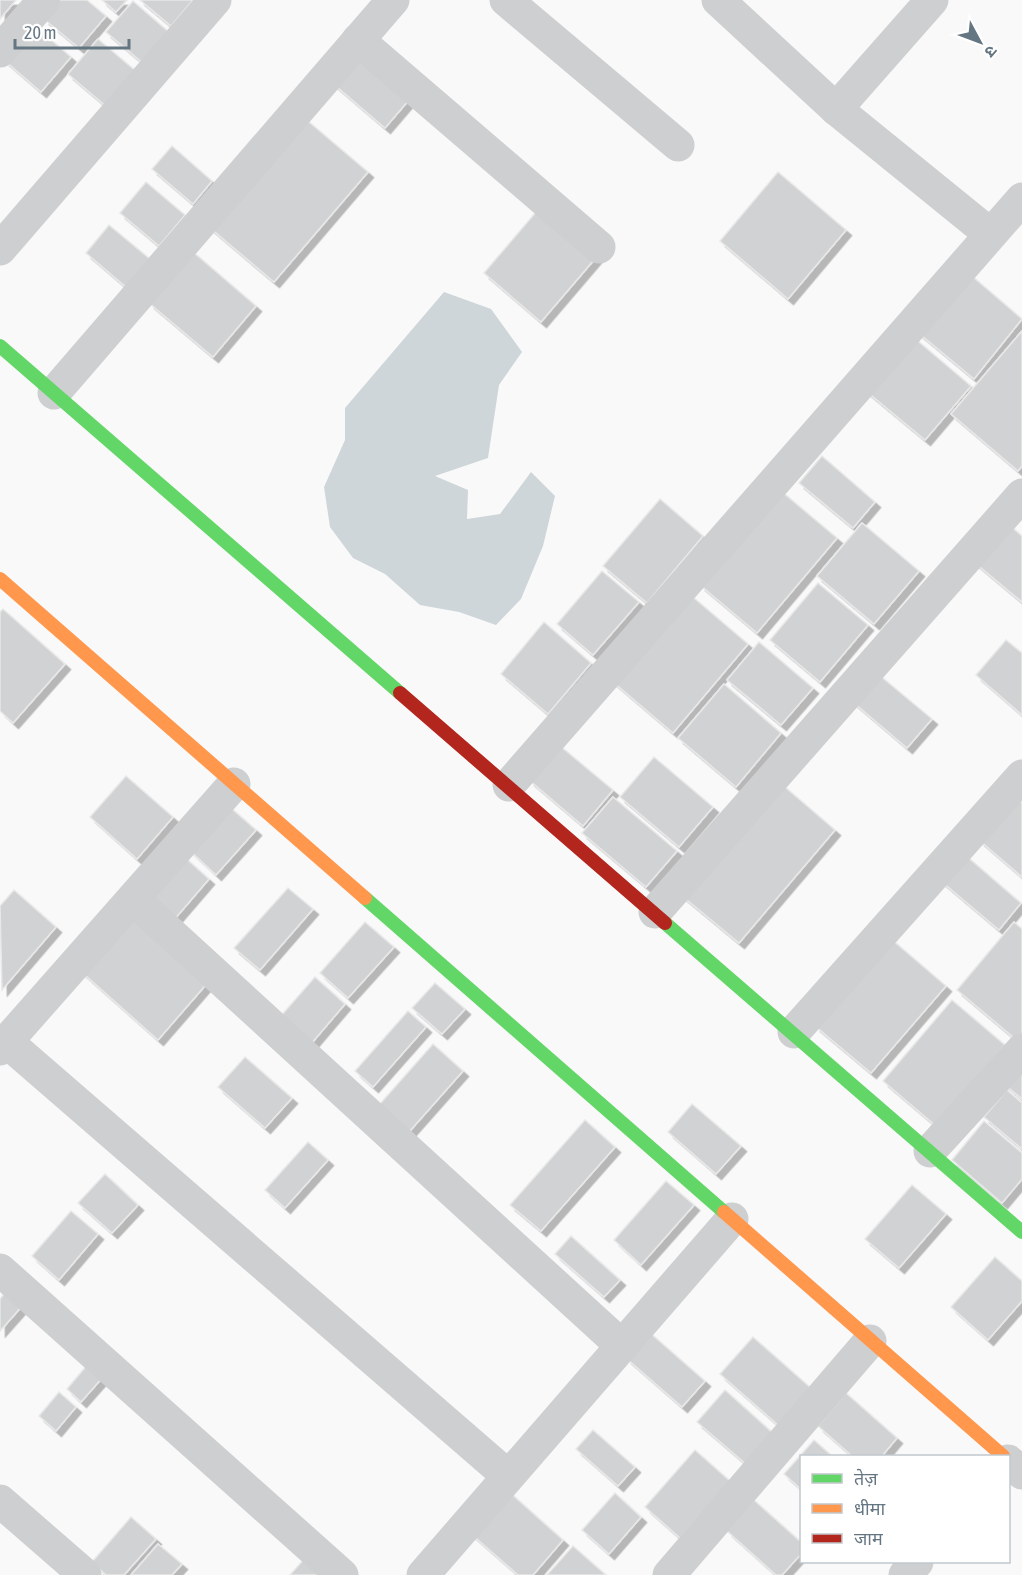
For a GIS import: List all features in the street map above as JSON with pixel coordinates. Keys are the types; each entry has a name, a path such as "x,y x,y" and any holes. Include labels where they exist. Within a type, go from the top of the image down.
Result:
{"street":[{"path":"0,51 44,0"},
{"path":"0,249 215,0"},
{"path":"54,393 393,0"},
{"path":"506,0 678,145"},
{"path":"718,0 836,109 990,234"},
{"path":"836,109 932,0"},
{"path":"358,40 599,247"},
{"path":"509,785 1022,199"},
{"path":"0,346 1022,1232"},
{"path":"655,912 1022,495"},
{"path":"0,579 1002,1455"},
{"path":"794,1032 1022,776"},
{"path":"234,784 3,1046 508,1476"},
{"path":"133,898 622,1346"},
{"path":"930,1151 1022,1050"},
{"path":"423,1575 732,1219"},
{"path":"0,1270 342,1575"},
{"path":"669,1575 870,1341"},
{"path":"1010,1463 1022,1473"},
{"path":"0,1501 76,1572"},
{"path":"905,1575 916,1563"}],"shaded area":[{"path":"444,292 491,309 522,352 499,385 488,458 435,476 468,490 467,519 500,514 531,472 555,496 543,546 521,599 496,625 459,612 420,605 385,574 353,558 330,527 324,487 345,440 345,408"}],"building":[{"path":"0,0 16,0 0,19"},
{"path":"61,0 87,0 106,16 79,48 44,19"},
{"path":"102,0 127,0 116,12"},
{"path":"140,0 193,0 171,26"},
{"path":"133,1 170,33 144,64 106,32"},
{"path":"34,25 71,57 41,92 4,60"},
{"path":"98,39 137,72 108,108 68,74"},
{"path":"360,47 414,94 385,128 330,81"},
{"path":"302,116 368,172 274,282 209,227"},
{"path":"172,146 212,181 193,204 152,169"},
{"path":"778,172 846,230 788,299 720,241"},
{"path":"146,182 185,215 159,246 120,213"},
{"path":"542,205 599,254 541,322 484,273"},
{"path":"109,225 150,259 126,287 86,253"},
{"path":"192,251 256,306 213,357 149,303"},
{"path":"965,270 1022,319 974,379 915,330"},
{"path":"1022,331 1022,466 1018,471 951,414"},
{"path":"912,336 971,386 925,440 866,391"},
{"path":"822,456 875,502 853,528 799,483"},
{"path":"781,491 837,538 757,633 700,585"},
{"path":"660,499 703,536 647,603 603,566"},
{"path":"862,523 919,571 874,624 817,576"},
{"path":"1007,523 1022,536 1022,602 974,562"},
{"path":"602,571 639,602 593,655 557,624"},
{"path":"818,583 868,625 820,682 770,640"},
{"path":"687,592 748,644 673,733 612,681"},
{"path":"3,609 65,664 13,723 0,711 0,612"},
{"path":"544,622 591,663 548,714 501,674"},
{"path":"1006,640 1022,653 1022,715 976,675"},
{"path":"759,642 813,688 781,725 727,680"},
{"path":"872,669 932,719 907,748 847,697"},
{"path":"724,684 781,733 736,787 678,738"},
{"path":"559,745 613,790 583,826 529,780"},
{"path":"654,757 713,807 679,847 620,797"},
{"path":"126,776 173,817 137,859 90,817"},
{"path":"778,781 835,830 739,943 681,895"},
{"path":"613,797 677,851 646,887 582,833"},
{"path":"1015,797 1022,803 1022,877 979,840"},
{"path":"223,801 256,830 216,875 184,845"},
{"path":"180,853 209,879 173,921 143,895"},
{"path":"964,854 1021,903 999,930 941,881"},
{"path":"288,888 313,909 260,970 234,948"},
{"path":"14,890 56,927 2,990 0,906"},
{"path":"128,908 210,980 158,1040 76,967"},
{"path":"365,922 394,947 348,998 320,973"},
{"path":"1014,922 1022,929 1022,1038 1019,1042 957,990"},
{"path":"890,938 946,986 871,1073 815,1026"},
{"path":"315,977 345,1004 311,1044 280,1017"},
{"path":"435,983 465,1009 442,1034 412,1008"},
{"path":"952,1000 1005,1045 936,1126 883,1081"},
{"path":"408,1011 426,1027 373,1087 355,1071"},
{"path":"433,1044 463,1071 409,1132 379,1105"},
{"path":"245,1057 292,1098 265,1128 218,1087"},
{"path":"1022,1062 1022,1099 1004,1084"},
{"path":"1007,1090 1022,1103 1022,1149 984,1117"},
{"path":"692,1104 741,1146 716,1174 668,1132"},
{"path":"585,1120 615,1147 541,1231 510,1205"},
{"path":"984,1121 1022,1153 1022,1179 1002,1203 952,1160"},
{"path":"308,1142 328,1160 285,1208 265,1190"},
{"path":"105,1174 138,1205 112,1233 78,1203"},
{"path":"666,1181 694,1205 641,1265 614,1240"},
{"path":"912,1185 946,1214 899,1268 865,1239"},
{"path":"71,1211 98,1234 59,1280 32,1256"},
{"path":"571,1236 620,1280 604,1297 555,1254"},
{"path":"995,1257 1022,1281 1022,1301 988,1340 951,1307"},
{"path":"8,1289 24,1304 0,1331 0,1299"},
{"path":"649,1332 705,1381 682,1407 626,1358"},
{"path":"753,1337 812,1389 779,1426 720,1374"},
{"path":"88,1364 103,1377 81,1402 67,1389"},
{"path":"725,1390 774,1434 747,1465 697,1422"},
{"path":"59,1392 76,1407 56,1431 39,1416"},
{"path":"846,1393 897,1438 883,1455 851,1455 818,1426"},
{"path":"593,1430 635,1467 618,1486 576,1449"},
{"path":"814,1440 831,1455 801,1455"},
{"path":"695,1450 730,1481 680,1538 645,1507"},
{"path":"800,1456 800,1488 784,1474"},
{"path":"507,1490 563,1540 533,1575 518,1575 469,1532"},
{"path":"615,1493 641,1517 609,1554 582,1530"},
{"path":"754,1500 800,1541 800,1555 782,1575 776,1575 727,1531"},
{"path":"131,1517 156,1539 124,1575 106,1575 92,1562"},
{"path":"158,1544 182,1564 172,1575 131,1575"},
{"path":"573,1546 606,1575 547,1575"},
{"path":"305,1558 323,1575 290,1575"}],"traffic: fast":[{"path":"0,346 400,693"},
{"path":"365,898 724,1212"},
{"path":"665,923 1022,1232"}],"traffic: slow":[{"path":"0,579 365,898"},
{"path":"724,1212 1002,1455"}],"traffic: jam":[{"path":"400,693 665,923"}]}
